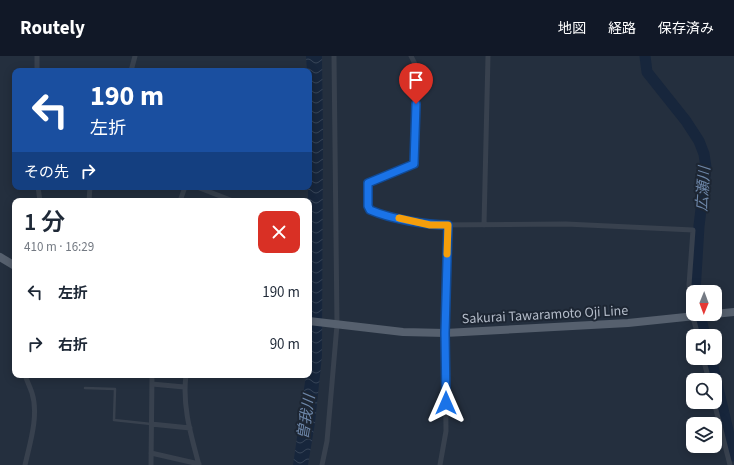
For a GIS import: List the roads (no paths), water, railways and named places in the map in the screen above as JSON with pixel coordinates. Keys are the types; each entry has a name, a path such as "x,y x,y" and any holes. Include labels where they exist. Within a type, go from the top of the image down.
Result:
{"main road":[{"path":"0,257 12,264"},
{"name":"Sakurai Tawaramoto Oji Line","path":"722,313 734,312"},
{"name":"Sakurai Tawaramoto Oji Line","path":"312,322 403,332 445,333 628,323 686,317"}],"street":[{"path":"37,56 37,68"},
{"path":"131,68 135,56"},
{"path":"322,465 327,441 331,401 331,377 336,324 334,56"},
{"path":"411,56 417,68 414,164 368,183 368,206 370,210 430,225 566,224 693,230 689,285"},
{"path":"484,224 488,56"},
{"path":"205,190 225,198"},
{"path":"440,465 446,431 445,333 448,225"},
{"path":"25,465 33,423 34,404 32,393 26,378"},
{"path":"151,465 152,378"},
{"path":"151,453 199,464 185,406 184,387 186,378"},
{"path":"152,384 184,387"},
{"path":"716,409 730,465"},
{"path":"151,424 190,428"}],"lane":[{"path":"85,388 115,389 114,420 151,424"}],"water":[{"name":"曽我川","path":"306,56 322,56 322,356 315,423 308,465 293,465 306,378 312,378 312,198 308,198 308,190 312,190 312,68 307,68"}],"waterway":[{"name":"広瀬川","path":"645,56 647,72 686,121 699,141 704,154 706,167 699,226 695,285"},
{"name":"広瀬川","path":"702,321 703,329"},
{"name":"広瀬川","path":"713,365 734,456"}]}
